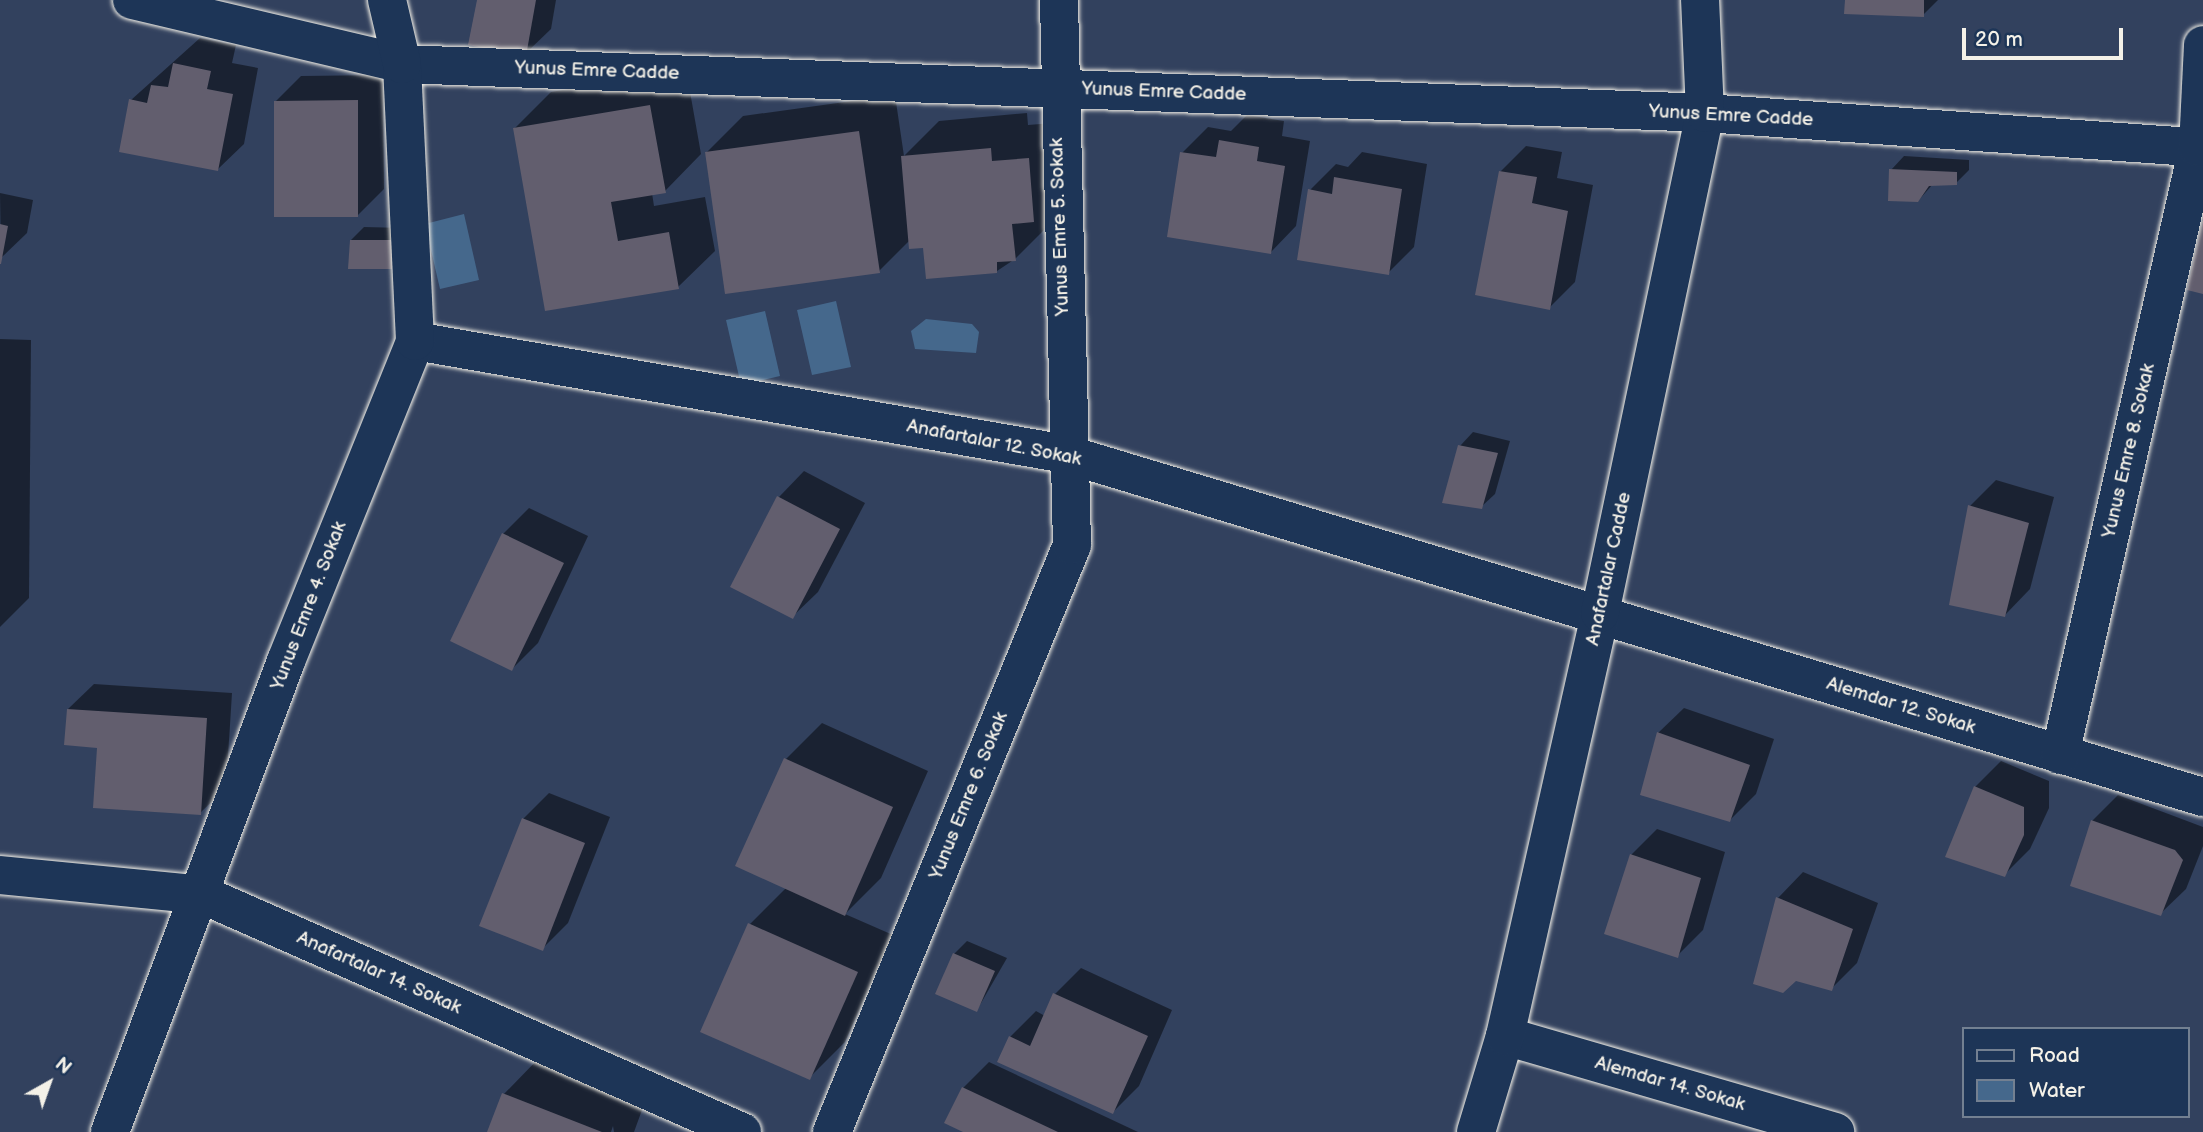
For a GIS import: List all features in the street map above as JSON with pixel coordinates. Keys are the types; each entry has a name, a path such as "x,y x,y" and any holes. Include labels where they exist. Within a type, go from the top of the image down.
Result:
{"street":[{"name":"Yunus Emre Cadde","path":"131,0 402,64 1705,113 2201,147"},
{"name":"Yunus Emre 4. Sokak","path":"110,1132 203,895 286,661 415,341 402,64 387,0"},
{"name":"Yunus Emre 5. Sokak","path":"1059,0 1056,88 1066,454"},
{"name":"Anafartalar Cadde","path":"1476,1132 1505,1036 1600,613 1705,113 1700,0"},
{"name":"Yunus Emre 8. Sokak","path":"2060,755 2201,147 2203,45"},
{"name":"Anafartalar 12. Sokak","path":"415,341 1066,454 1600,613"},
{"name":"Yunus Emre 6. Sokak","path":"832,1132 1072,545 1066,454"},
{"name":"Alemdar 12. Sokak","path":"1600,613 2203,797"},
{"name":"Anafartalar 14. Sokak","path":"0,875 203,895 742,1132"},
{"name":"Alemdar 14. Sokak","path":"1505,1036 1835,1132"}],"water":[{"path":"464,214 479,280 440,289 425,224"},
{"path":"836,301 851,367 812,375 797,310"},
{"path":"765,311 780,376 741,385 726,320"},
{"path":"926,319 972,324 979,332 976,353 915,349 911,331"}],"building":[{"path":"477,0 536,0 526,56 468,45"},
{"path":"1845,0 1924,0 1924,17 1844,14"},
{"path":"173,63 211,71 207,89 233,94 218,171 119,152 129,99 147,103 151,85 168,87"},
{"path":"358,100 358,217 274,217 274,101"},
{"path":"650,105 666,193 611,202 618,241 669,232 679,289 545,311 513,128"},
{"path":"859,131 880,273 725,294 705,152"},
{"path":"1219,140 1259,147 1257,161 1285,166 1271,254 1167,237 1180,152 1216,157"},
{"path":"991,148 992,161 1029,158 1034,222 1012,224 1016,261 997,262 997,273 926,279 923,248 909,249 901,156"},
{"path":"1889,169 1957,172 1957,185 1929,186 1918,202 1888,201"},
{"path":"1499,171 1537,177 1532,203 1568,211 1550,310 1475,295"},
{"path":"1334,177 1402,189 1389,275 1297,260 1308,189 1332,194"},
{"path":"2203,221 2203,294 2187,290"},
{"path":"0,224 8,226 1,264 0,264"},
{"path":"350,240 392,240 392,269 348,269"},
{"path":"1458,445 1498,453 1482,509 1442,503"},
{"path":"777,496 840,529 793,619 730,587"},
{"path":"1968,505 2029,523 2005,617 1949,605"},
{"path":"502,533 564,563 512,671 450,641"},
{"path":"67,709 207,718 201,815 93,808 97,748 64,745"},
{"path":"1657,732 1750,765 1730,822 1640,795"},
{"path":"784,758 893,807 845,916 735,866"},
{"path":"1974,786 2024,807 2024,835 2005,877 1945,857"},
{"path":"522,818 585,843 543,951 479,926"},
{"path":"2091,820 2175,850 2183,860 2161,916 2070,886"},
{"path":"1630,854 1701,878 1678,958 1604,934"},
{"path":"1776,897 1853,929 1832,991 1796,981 1783,993 1753,984"},
{"path":"748,923 858,972 810,1080 700,1032"},
{"path":"953,953 995,971 977,1012 935,994"},
{"path":"1053,993 1148,1036 1113,1114 997,1062 1009,1036 1030,1046"},
{"path":"962,1087 1058,1132 963,1132 944,1123"},
{"path":"502,1093 602,1132 487,1132"}]}
